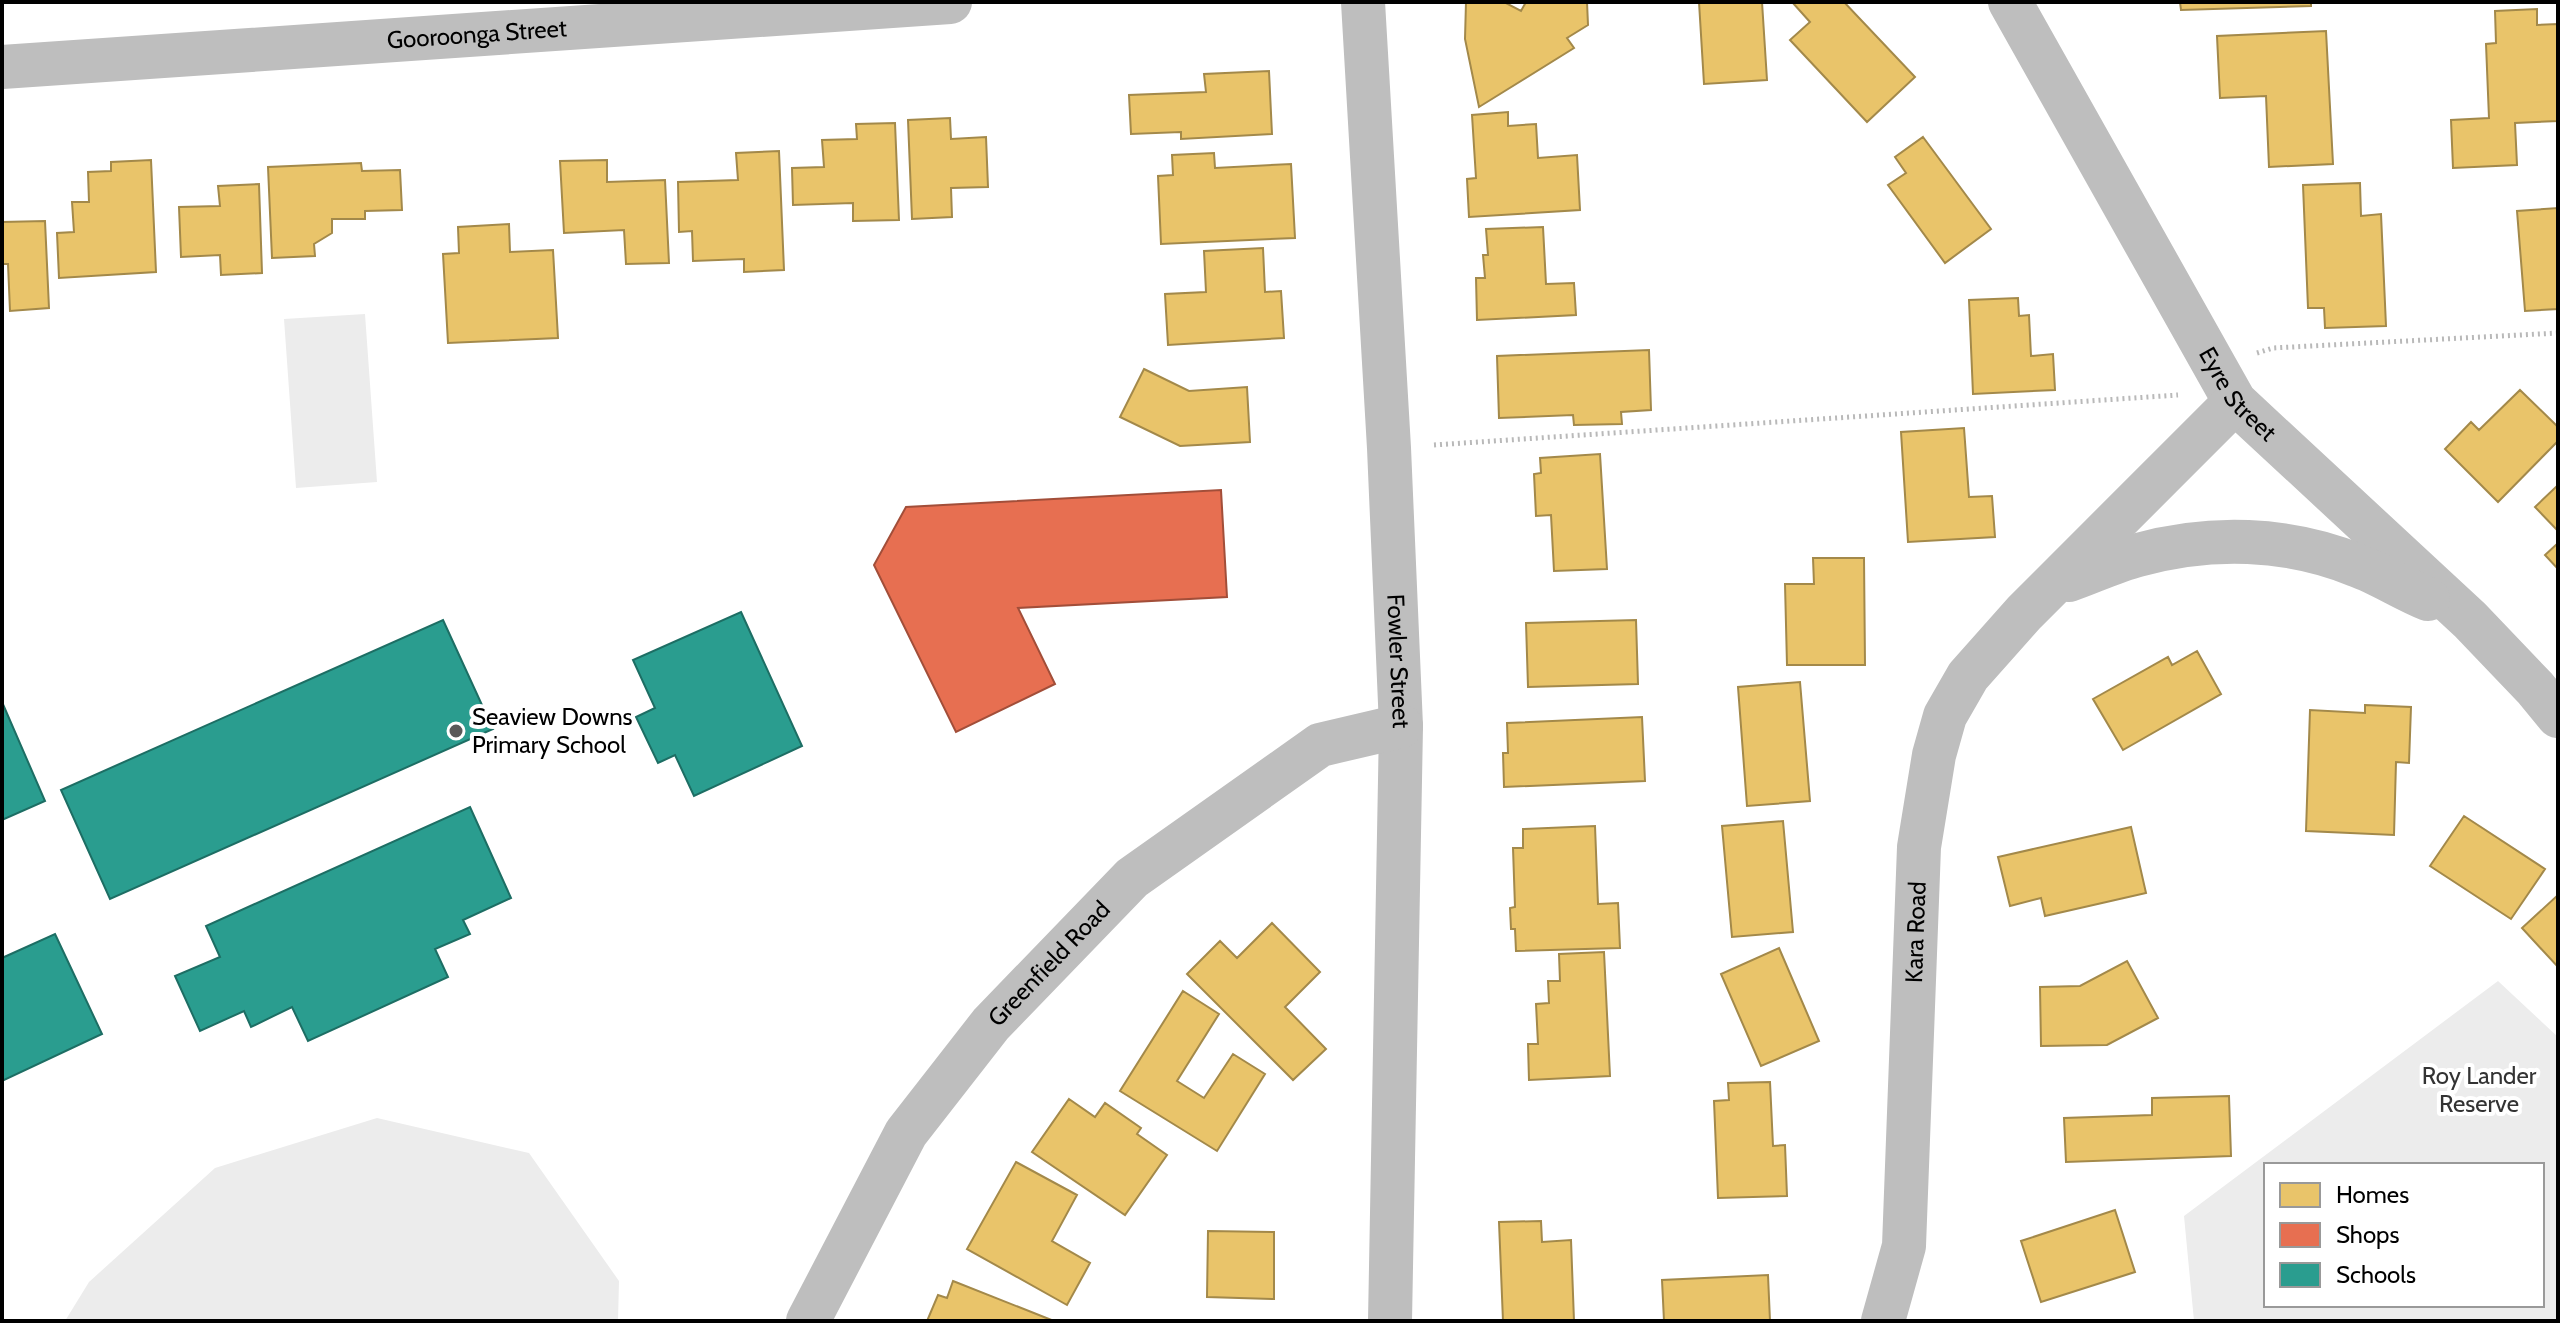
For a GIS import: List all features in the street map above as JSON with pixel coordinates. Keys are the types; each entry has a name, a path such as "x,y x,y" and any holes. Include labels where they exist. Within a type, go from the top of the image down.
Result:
{"street":[{"name":"Gooroonga Street","path":"2,67 422,21 950,2"},
{"name":"Fowler Street","path":"1363,2 1389,448 1401,726 1390,1321"},
{"name":"Eyre Street","path":"2010,2 2226,386 2470,620 2558,716"},
{"name":"Kara Road","path":"1883,1321 1904,1246 1919,847 1934,755 1945,716 1968,676 2024,613 2055,584 2226,386"},
{"name":"Kara Road","path":"2055,584 2136,555 2173,547 2235,541 2267,543 2355,564 2470,620"},
{"name":"Greenfield Road","path":"808,1321 906,1133 991,1024 1132,878 1320,745 1401,726"}],"path":[{"path":"1389,448 2153,398 2226,386 2246,356 2273,348 2558,333"}],"green space":[{"path":"365,314 377,482 296,488 284,319"},
{"name":"Roy Lander Reserve","path":"2498,981 2558,1037 2558,1321 2194,1321 2184,1216"},
{"path":"377,1118 529,1153 619,1281 618,1321 65,1321 89,1282 215,1168"}],"building: Homes":[{"path":"1466,2 1504,2 1521,11 1526,2 1587,2 1588,25 1567,38 1574,48 1479,107 1465,39"},
{"path":"1699,2 1762,2 1767,80 1704,84"},
{"path":"1792,2 1844,2 1915,77 1867,122 1790,40 1810,22"},
{"path":"2180,2 2311,2 2311,6 2181,10"},
{"path":"2537,9 2537,25 2558,24 2558,121 2515,123 2517,165 2453,168 2451,120 2489,118 2486,44 2496,43 2495,11"},
{"path":"2326,31 2333,164 2269,167 2266,96 2220,98 2217,36"},
{"path":"1269,71 1272,134 1181,139 1181,132 1131,134 1129,95 1206,92 1204,74"},
{"path":"1508,112 1508,126 1536,124 1538,158 1577,155 1580,210 1469,217 1467,179 1476,178 1472,115"},
{"path":"950,118 951,139 986,137 988,187 951,188 952,217 912,219 908,120"},
{"path":"895,123 899,220 853,221 853,203 793,205 792,168 824,167 822,140 857,139 856,124"},
{"path":"1923,137 1991,229 1945,263 1888,185 1906,173 1895,157"},
{"path":"779,151 784,270 744,272 744,259 693,261 692,231 679,232 678,182 738,180 736,153"},
{"path":"1214,153 1215,168 1291,164 1295,238 1161,244 1158,176 1173,175 1172,155"},
{"path":"151,160 156,272 59,278 57,233 74,232 72,202 89,202 88,172 111,171 111,162"},
{"path":"607,160 607,182 665,180 669,263 626,264 624,230 564,233 560,161"},
{"path":"361,163 362,171 400,170 402,210 365,211 365,219 332,219 332,233 314,244 315,256 272,258 268,167"},
{"path":"2360,183 2361,216 2381,214 2386,326 2325,328 2324,308 2308,308 2303,185"},
{"path":"259,184 262,273 221,275 220,255 181,257 179,207 220,206 218,186"},
{"path":"2558,208 2558,309 2525,311 2517,211"},
{"path":"45,221 49,308 10,311 8,264 2,264 2,222"},
{"path":"509,224 510,252 553,250 558,338 448,343 443,254 459,253 458,227"},
{"path":"1543,227 1546,284 1574,283 1576,315 1477,320 1476,278 1485,278 1483,255 1488,255 1486,229"},
{"path":"1263,248 1265,292 1281,291 1284,338 1168,345 1165,294 1206,292 1204,251"},
{"path":"2018,298 2019,316 2029,315 2031,356 2053,354 2055,390 1973,394 1969,300"},
{"path":"1649,350 1651,410 1621,412 1622,424 1574,425 1573,415 1499,418 1497,356"},
{"path":"1144,369 1189,391 1247,387 1250,442 1180,446 1120,417"},
{"path":"2520,390 2558,427 2558,441 2498,502 2445,449 2471,422 2479,430"},
{"path":"1964,428 1969,497 1992,496 1995,537 1908,542 1901,432"},
{"path":"1600,454 1607,569 1554,571 1551,515 1536,516 1534,474 1541,473 1540,458"},
{"path":"2558,485 2558,531 2535,507"},
{"path":"2558,543 2558,569 2545,555"},
{"path":"1813,558 1864,558 1865,665 1787,665 1785,584 1814,584"},
{"path":"1636,620 1638,684 1528,687 1526,623"},
{"path":"2197,651 2221,694 2123,750 2093,699 2168,657 2172,665"},
{"path":"1800,682 1810,801 1747,806 1738,687"},
{"path":"2365,705 2411,707 2409,763 2396,762 2394,835 2306,831 2310,710 2365,713"},
{"path":"1642,717 1645,781 1504,787 1503,753 1508,753 1507,723"},
{"path":"2464,816 2545,869 2511,919 2430,866"},
{"path":"1783,821 1793,932 1732,937 1722,826"},
{"path":"1595,826 1598,904 1618,903 1620,948 1516,951 1510,908 1515,907 1513,848 1523,848 1523,829"},
{"path":"2131,827 2146,893 2045,916 2041,898 2010,906 1998,857"},
{"path":"2558,895 2558,967 2522,928"},
{"path":"1272,923 1320,972 1285,1007 1326,1049 1293,1080 1187,974 1220,941 1237,958"},
{"path":"1779,948 1819,1041 1761,1066 1721,974"},
{"path":"1604,952 1610,1076 1529,1080 1528,1044 1538,1044 1536,1004 1549,1003 1548,981 1560,981 1559,954"},
{"path":"2127,961 2158,1018 2107,1045 2041,1046 2040,987 2080,986"},
{"path":"1183,991 1219,1014 1177,1081 1204,1098 1233,1054 1265,1074 1217,1151 1120,1091"},
{"path":"1770,1082 1773,1146 1785,1145 1787,1196 1718,1198 1714,1101 1729,1100 1728,1083"},
{"path":"2229,1096 2231,1156 2066,1162 2064,1118 2152,1115 2152,1098"},
{"path":"1069,1099 1095,1117 1105,1103 1141,1128 1137,1134 1167,1155 1125,1215 1032,1152"},
{"path":"1016,1162 1077,1195 1052,1241 1090,1263 1067,1305 967,1249"},
{"path":"2115,1210 2135,1272 2041,1302 2021,1241"},
{"path":"1541,1221 1542,1242 1571,1240 1574,1321 1503,1321 1499,1222"},
{"path":"1208,1231 1274,1232 1274,1299 1207,1297"},
{"path":"1768,1275 1770,1321 1664,1321 1662,1280"},
{"path":"953,1281 1054,1321 927,1321 938,1295 947,1298"}],"building: Shops":[{"path":"1221,490 1227,597 1018,608 1055,684 956,732 874,565 906,507"}],"building: Schools":[{"path":"741,612 802,746 694,796 675,755 658,763 636,717 655,708 633,660"},
{"path":"443,620 493,729 110,899 61,790"},
{"path":"2,702 45,801 2,820"},
{"path":"470,807 511,898 463,920 470,934 435,949 448,977 308,1041 292,1007 251,1027 244,1011 200,1031 175,976 220,957 206,926"},
{"path":"55,934 102,1034 2,1081 2,958"}],"place":[{"name":"Seaview Downs Primary School","path":"456,731"}]}
